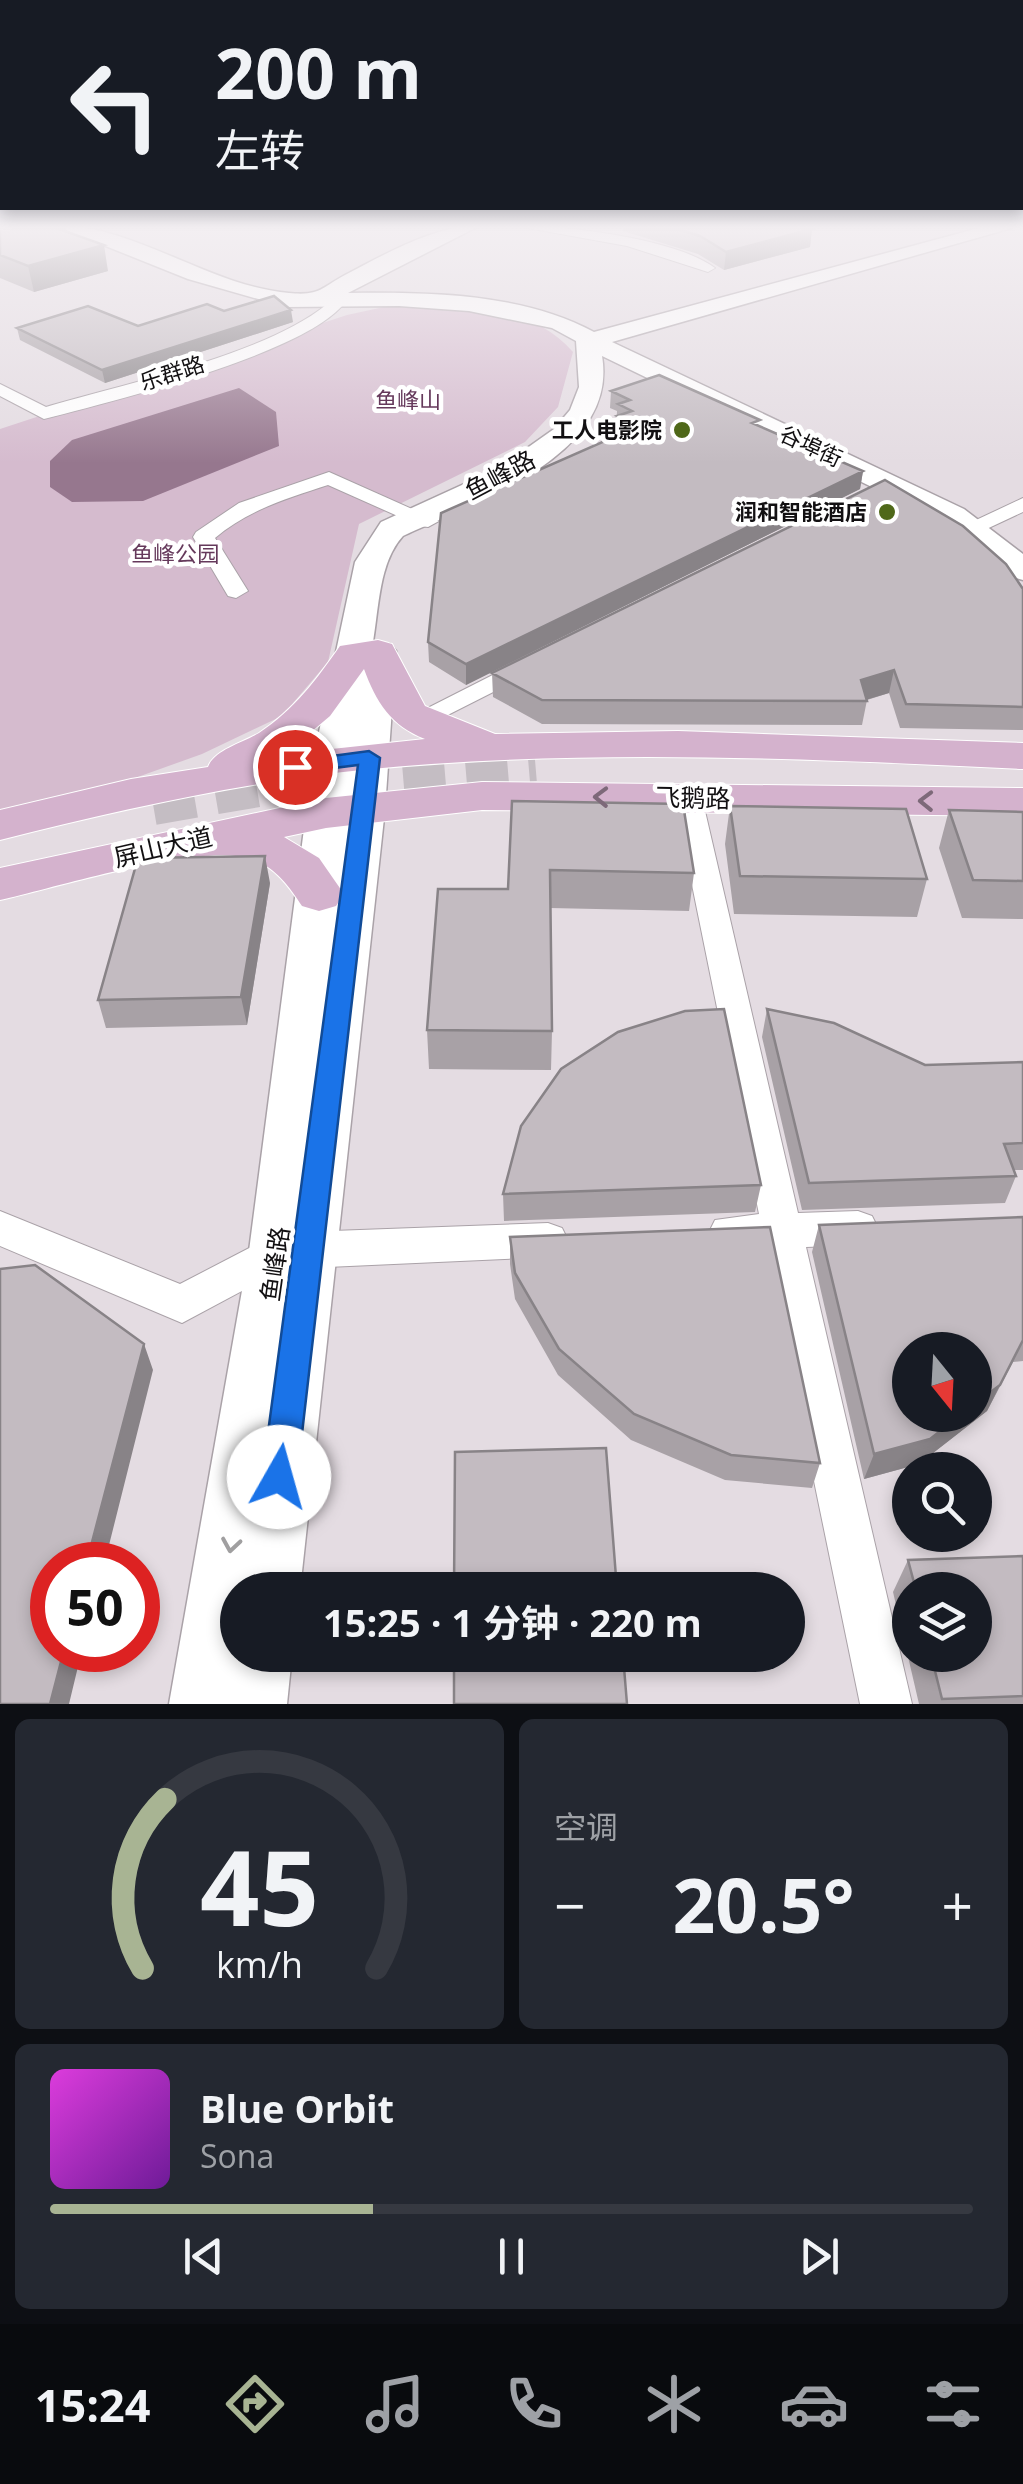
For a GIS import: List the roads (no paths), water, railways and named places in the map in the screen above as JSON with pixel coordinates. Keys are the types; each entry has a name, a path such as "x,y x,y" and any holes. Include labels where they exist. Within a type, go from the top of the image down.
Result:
{"main road":[{"name":"谷埠街","path":"462,305 558,322 588,341 954,515 1023,570"},
{"path":"588,341 721,305"},
{"name":"鱼峰路","path":"206,1704 293,1251 366,653 394,544 423,519 562,451 596,416 605,384 602,365 588,341"},
{"path":"0,824 205,775 271,747 310,716 366,653 396,703 428,728 525,753"},
{"path":"104,800 351,759 525,753"},
{"name":"飞鹅路","path":"525,753 1023,760"},
{"name":"飞鹅路","path":"345,811 482,796 1023,802"},
{"name":"屏山大道","path":"0,840 153,804"},
{"name":"鱼峰路","path":"266,1572 319,894 345,811"},
{"name":"屏山大道","path":"0,884 198,838 345,811"},
{"path":"198,838 261,842 306,871 319,894"},
{"path":"250,1704 254,1672"}],"street":[{"name":"乐群路","path":"0,389 44,414 274,340 327,317 333,305"},
{"path":"236,591 232,577 206,549 204,537 227,514 256,502 328,478 423,519"},
{"path":"856,502 892,484"},
{"path":"970,528 1023,504"},
{"path":"417,720 540,658"},
{"path":"691,811 886,1704"},
{"path":"683,1234 893,1227"},
{"path":"0,1228 182,1304 293,1251 585,1238"}],"tunnel":[{"path":"153,804 287,781 535,760"}],"place":[{"name":"工人电影院","path":"682,430"},
{"name":"润和智能酒店","path":"887,512"}],"park label":[{"name":"鱼峰山","path":"408,400"},
{"name":"鱼峰公园","path":"175,554"}]}
